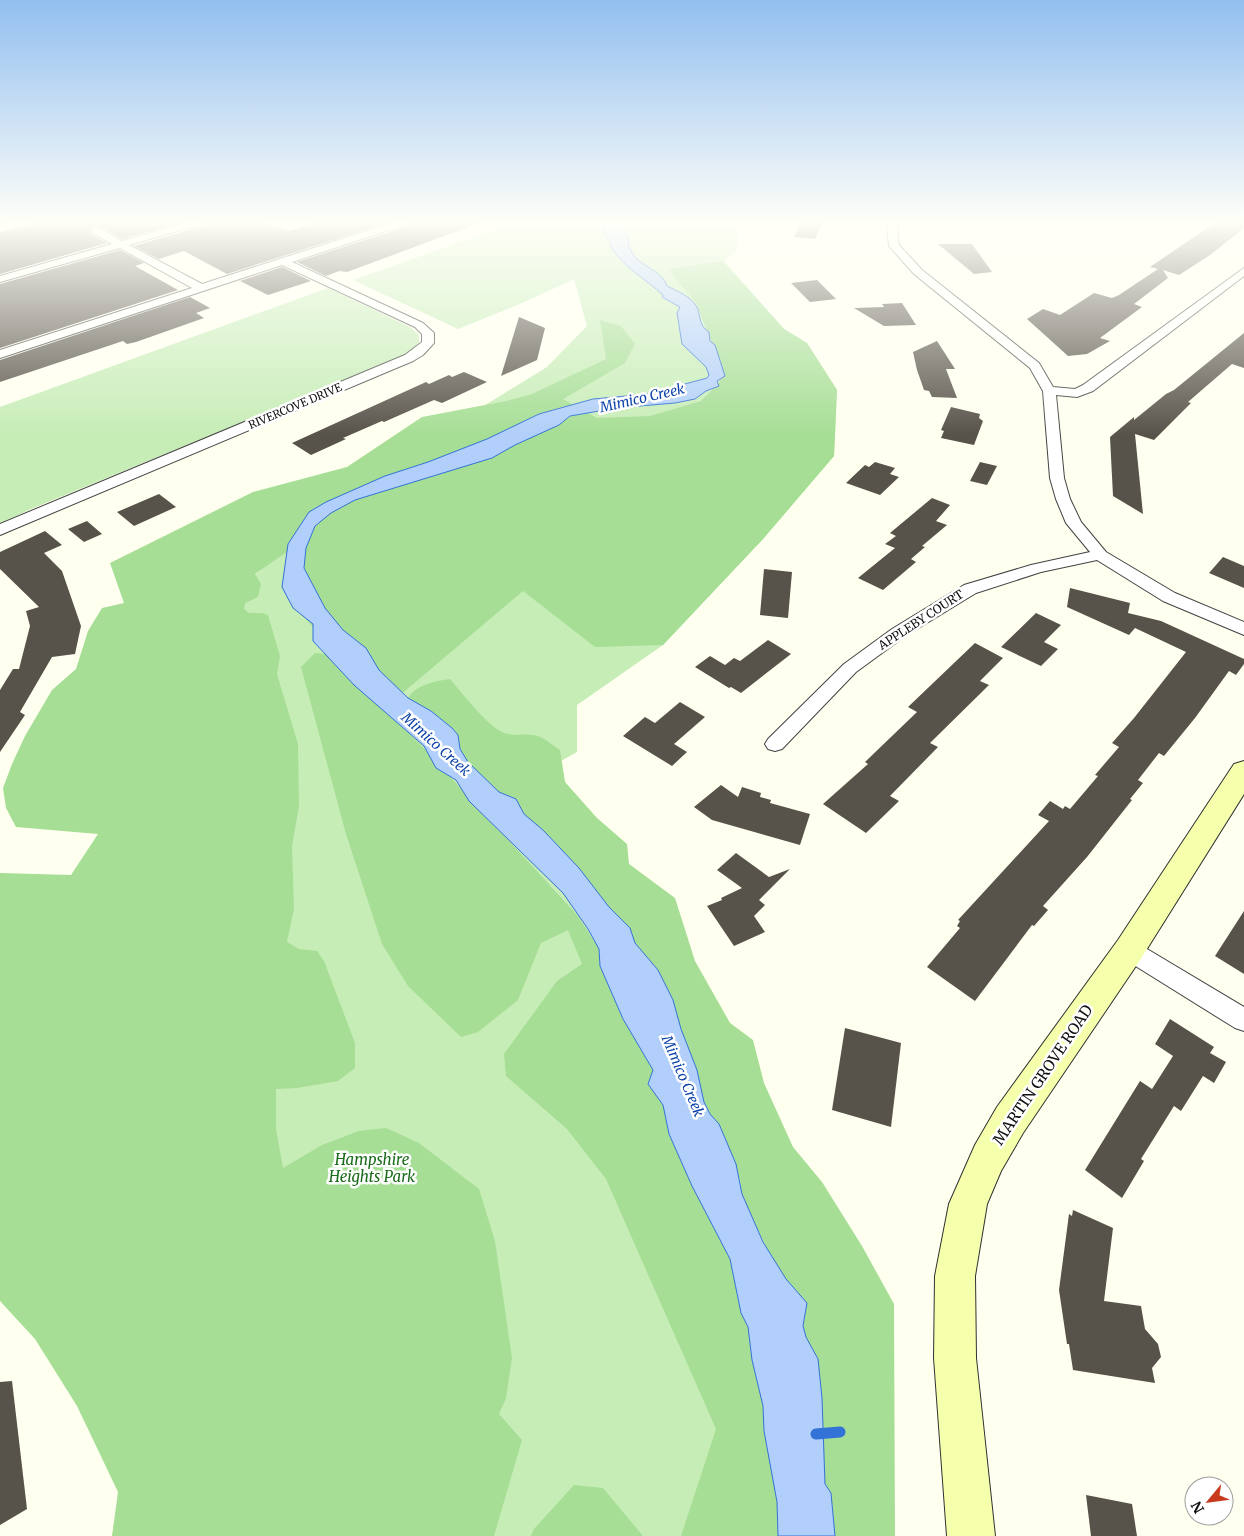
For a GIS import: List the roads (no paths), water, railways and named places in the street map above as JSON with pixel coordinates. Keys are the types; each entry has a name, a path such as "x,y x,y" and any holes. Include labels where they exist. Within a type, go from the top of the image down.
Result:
{"main road":[{"name":"MARTIN GROVE ROAD","path":"971,1536 955,1358 955,1276 968,1204 988,1158 1010,1120 1130,950 1244,771"}],"street":[{"path":"0,354 189,292"},
{"name":"RIVERCOVE DRIVE","path":"0,530 43,510 409,358 428,343 428,333 419,325 348,292"},
{"path":"942,292 1035,366 1049,390 1058,478 1063,500 1074,523 1100,555 1169,596 1244,629"},
{"path":"1049,390 1077,393 1088,388 1216,292"},
{"name":"APPLEBY COURT","path":"775,744 850,668 898,633 970,589 1037,568 1100,555"},
{"path":"1130,950 1244,1020"}],"water":[{"name":"Mimico Creek","path":"659,292 678,292 695,304 703,326 709,332 710,341 715,345 725,376 717,381 719,386 706,391 695,399 675,403 617,408 570,416 559,425 492,458 355,500 331,513 315,526 306,548 304,568 325,608 343,630 366,648 379,670 408,698 431,711 452,728 458,735 460,749 468,762 499,792 516,799 524,814 543,830 579,868 609,907 630,928 635,943 658,970 673,1000 681,1029 697,1070 704,1102 710,1114 719,1124 736,1164 742,1194 763,1242 786,1279 807,1303 803,1326 806,1337 818,1359 822,1398 825,1484 831,1493 835,1536 778,1536 777,1502 764,1431 763,1406 752,1360 748,1327 741,1313 730,1259 692,1186 669,1134 663,1105 648,1084 653,1070 623,1019 600,966 599,949 588,929 563,893 469,801 456,780 436,768 424,746 354,685 313,641 313,624 293,608 282,587 288,544 309,512 326,502 385,476 428,462 487,439 539,414 593,399 648,394 707,378 709,375 706,367 682,344 677,313 680,307 662,297 663,295"}],"waterway":[{"path":"816,1434 840,1432"}],"park label":[{"name":"Hampshire Heights Park","path":"372,1168"}]}
